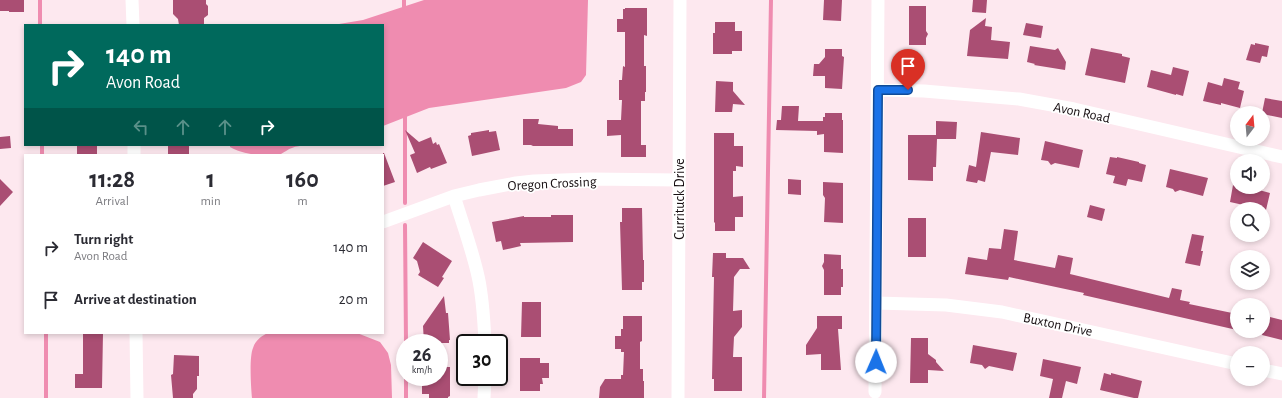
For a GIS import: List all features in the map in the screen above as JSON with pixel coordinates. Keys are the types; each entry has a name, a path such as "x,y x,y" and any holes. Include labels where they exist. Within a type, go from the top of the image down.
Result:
{"street":[{"path":"132,0 132,24"},
{"name":"Currituck Drive","path":"678,398 680,0"},
{"path":"875,392 878,0"},
{"name":"Avon Road","path":"878,90 924,91 1019,99 1074,109 1282,156"},
{"name":"Oregon Crossing","path":"384,222 454,196 479,190 534,181 679,180"},
{"path":"454,196 474,258 483,310 484,334"},
{"name":"Buxton Drive","path":"876,302 946,305 1002,312 1230,362"},
{"path":"136,334 137,398"},
{"path":"1270,371 1282,374"},
{"path":"484,398 485,386"}],"shaded area":[{"path":"424,0 588,0 586,75 581,82 566,88 429,108 384,126 384,24 339,24 363,20"},
{"path":"300,146 291,148 281,154 250,154 230,147"},
{"path":"266,334 360,334 380,342 388,353 391,365 392,398 252,398 251,358 254,345 261,337"}],"building":[{"path":"0,0 24,0 24,12 0,11"},
{"path":"173,0 206,0 206,4 208,6 208,15 204,18 204,24 179,24 178,19 173,14"},
{"path":"824,0 842,0 841,21 823,20"},
{"path":"973,0 987,0 986,13 972,12"},
{"path":"909,6 926,6 926,31 928,34 926,38 926,45 909,45"},
{"path":"647,8 647,36 644,35 646,92 645,101 641,101 641,145 646,145 646,157 621,157 621,135 607,136 607,120 621,120 622,100 619,100 619,80 622,80 623,66 625,67 625,32 617,32 617,19 623,19 623,9"},
{"path":"986,18 985,26 992,27 991,40 1010,42 1008,59 967,56 970,30"},
{"path":"715,22 735,22 735,31 742,31 742,51 732,51 732,54 713,54 713,33 715,33"},
{"path":"1026,23 1043,26 1041,38 1023,35"},
{"path":"1255,43 1269,46 1267,57 1262,56 1260,63 1246,60 1251,44 1255,45"},
{"path":"1030,46 1055,50 1058,48 1066,62 1065,70 1034,65 1035,64 1027,62"},
{"path":"1091,48 1122,54 1122,56 1130,58 1125,83 1085,75"},
{"path":"825,49 842,49 842,56 844,57 842,89 825,88 825,76 813,76 814,64 819,64 825,57"},
{"path":"1173,67 1189,71 1183,96 1147,87 1151,70 1171,75"},
{"path":"1224,78 1240,82 1238,89 1244,91 1240,106 1232,106 1221,103 1221,105 1203,101 1208,82 1222,86"},
{"path":"716,81 733,82 733,91 745,105 733,104 732,112 715,112"},
{"path":"1265,98 1282,101 1282,118 1270,115 1270,106 1263,106"},
{"path":"782,106 799,106 798,121 823,121 825,113 842,113 843,153 824,152 824,134 817,135 817,131 776,130 777,120 781,120"},
{"path":"523,119 539,119 538,124 558,126 558,129 573,129 573,146 523,145"},
{"path":"936,121 957,122 956,139 937,139 936,167 933,167 933,181 908,180 908,135 936,135"},
{"path":"405,130 419,142 431,137 433,144 436,142 437,145 439,144 447,163 431,169 430,167 417,173 410,155 415,153"},
{"path":"489,130 489,132 496,131 500,150 472,156 468,136 471,135 471,133"},
{"path":"981,132 1020,138 1018,155 991,152 985,182 978,180 977,183 966,181 969,165 976,167"},
{"path":"714,133 734,133 734,146 743,146 743,167 736,166 736,171 733,171 733,197 743,196 743,217 735,217 735,231 715,231"},
{"path":"10,136 11,148 0,149 0,137"},
{"path":"1045,141 1083,150 1079,168 1055,163 1051,165 1048,161 1041,160"},
{"path":"77,146 97,146 97,154 77,154"},
{"path":"168,146 189,146 189,154 168,154"},
{"path":"384,153 395,182 384,186 384,154"},
{"path":"1110,157 1117,157 1146,165 1142,182 1128,179 1126,186 1113,183 1115,176 1106,174"},
{"path":"1170,169 1208,178 1203,196 1180,190 1175,192 1173,189 1166,187"},
{"path":"0,179 13,192 0,206"},
{"path":"788,179 801,180 801,195 788,194"},
{"path":"823,182 843,183 843,223 824,222 825,198 823,195"},
{"path":"1231,194 1270,194 1268,202 1230,202"},
{"path":"1090,205 1105,209 1102,221 1087,217"},
{"path":"622,208 642,208 644,282 642,282 642,290 622,290 620,222 622,222"},
{"path":"551,215 573,215 573,242 520,243 521,246 503,250 501,241 496,242 492,222 524,216 551,217"},
{"path":"908,218 926,218 926,257 908,257"},
{"path":"1004,229 1018,231 1014,260 1055,268 1058,255 1073,258 1070,274 1169,298 1172,288 1182,290 1180,300 1190,302 1189,304 1230,313 1230,328 1083,295 1084,293 1009,277 1008,280 965,274 968,257 987,260 989,248 1001,249"},
{"path":"1192,234 1204,236 1200,266 1185,263"},
{"path":"423,242 452,261 442,277 444,278 438,287 418,275 420,272 417,261 413,258"},
{"path":"713,253 726,253 726,258 743,258 750,269 740,269 734,277 733,311 742,310 742,327 734,337 733,357 742,357 742,391 714,391 714,379 712,379"},
{"path":"824,254 841,255 843,287 841,287 841,295 824,295 824,270 822,266 824,262"},
{"path":"444,296 446,313 448,313 449,343 448,334 423,334 423,326"},
{"path":"522,302 541,302 541,337 521,337"},
{"path":"623,316 642,316 640,369 643,369 644,398 599,398 600,387 605,379 621,379 621,375 623,375 624,352 621,352 621,349 615,349 615,336 621,336 621,329 623,329"},
{"path":"817,316 842,316 842,329 838,329 841,370 821,370 821,354 806,355 806,345 817,328"},
{"path":"1270,317 1282,320 1282,340 1270,337"},
{"path":"83,334 103,334 102,388 75,388 75,374 83,374"},
{"path":"911,338 928,338 928,354 936,360 944,371 928,370 928,383 910,383"},
{"path":"973,345 1017,353 1013,371 989,366 985,369 982,365 970,363"},
{"path":"174,355 199,356 199,376 197,376 197,389 193,394 193,398 173,398 171,375 173,374"},
{"path":"520,358 540,358 540,363 549,363 549,378 542,378 543,384 540,384 540,391 520,391"},
{"path":"1043,359 1081,367 1077,384 1066,381 1062,398 1049,398 1053,379 1040,376"},
{"path":"448,367 450,367 450,396 448,398 429,398 429,394 422,394 422,386 448,386"},
{"path":"1104,373 1111,375 1111,373 1142,381 1138,398 1100,390"}],"waterway":[{"path":"40,0 40,24"},
{"path":"404,0 404,12"},
{"path":"764,398 771,0"},
{"path":"405,113 405,203"},
{"path":"42,146 42,154"},
{"path":"405,225 406,334"},
{"path":"46,334 46,398"},
{"path":"406,386 406,398"}],"route":[{"path":"876,362 878,90 908,90"}]}
